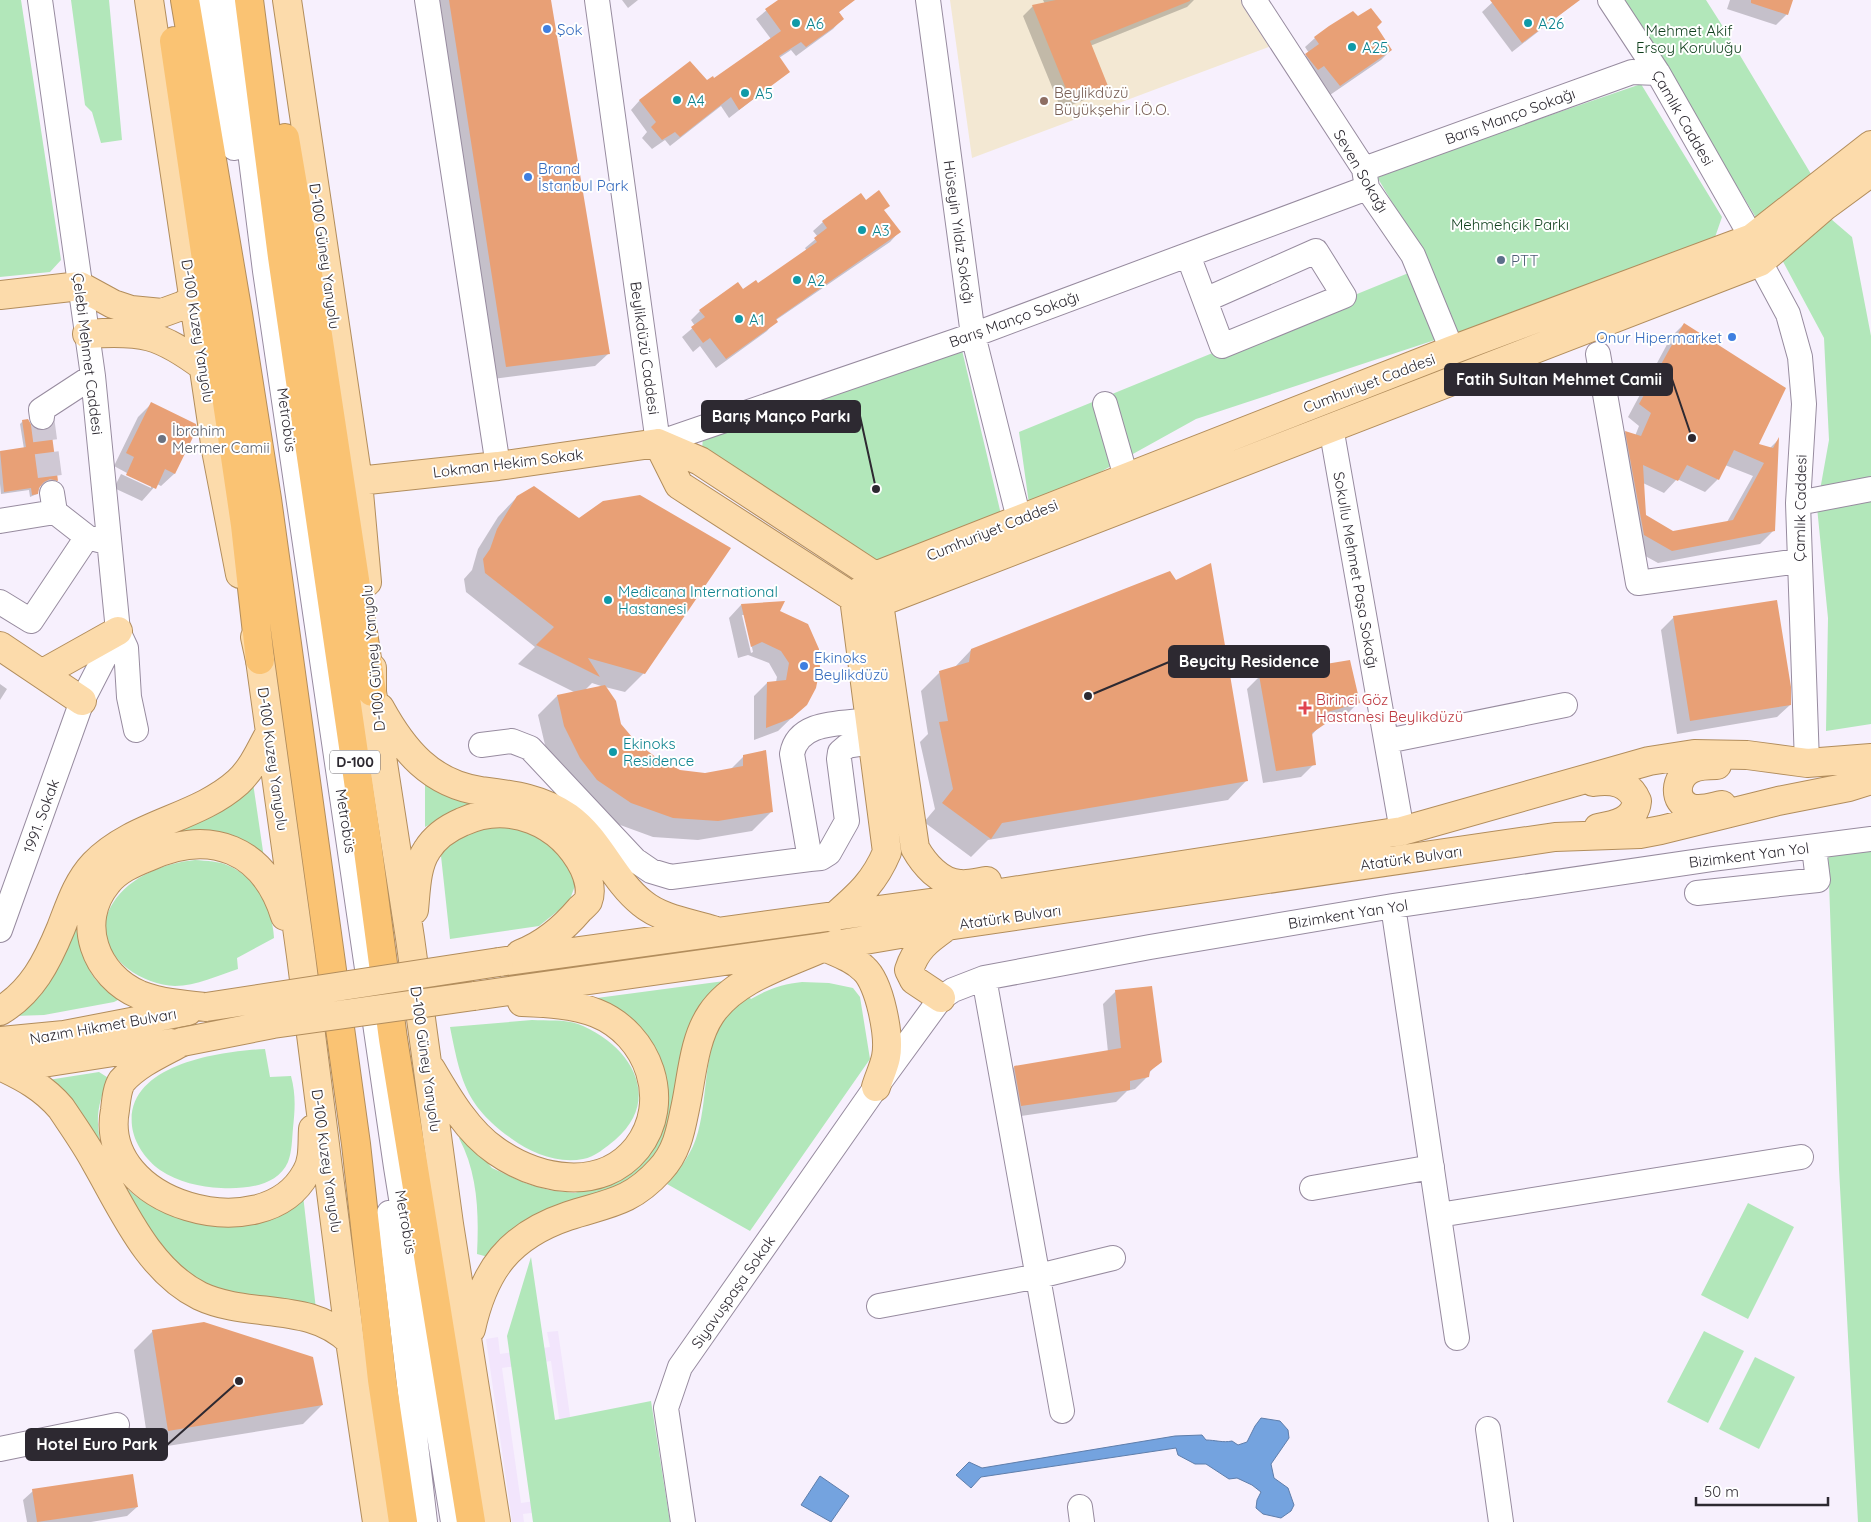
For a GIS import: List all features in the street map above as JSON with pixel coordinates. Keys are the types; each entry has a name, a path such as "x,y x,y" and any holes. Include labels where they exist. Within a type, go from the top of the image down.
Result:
{"highway":[{"path":"168,0 243,506 260,660"},
{"path":"185,0 267,499 323,918 354,1125 382,1380 404,1522"},
{"name":"D-100","path":"249,0 282,257 367,843 393,1039 471,1522"},
{"path":"255,0 274,79 297,205 372,692"}],"main road":[{"name":"D-100 Kuzey Yanyolu","path":"148,0 162,80 192,298 234,546 260,660 301,956 350,1341 377,1522"},
{"name":"D-100 Güney Yanyolu","path":"287,0 358,481 371,630 372,692 410,938 425,1059 496,1522"},
{"name":"Cumhuriyet Caddesi","path":"869,592 1019,519 1452,350 1756,250 1871,145"},
{"name":"Cumhuriyet Caddesi","path":"869,592 1027,546 1331,427 1756,250 1825,206 1871,172"},
{"path":"0,295 80,286 114,304 147,312 162,313 184,305 192,298"},
{"path":"87,334 133,332 149,335 179,349 204,367"},
{"path":"1327,399 1331,427"},
{"name":"Lokman Hekim Sokak","path":"358,481 498,466 658,443"},
{"name":"Beylikdüzü Caddesi","path":"658,443 679,485 869,592"},
{"path":"1019,519 1027,546"},
{"path":"833,918 865,891 878,872 887,852 871,732 869,592"},
{"path":"869,592 910,826 915,848 919,856 941,878 959,884 1057,874 1106,878"},
{"path":"43,673 118,631"},
{"path":"0,646 43,673 82,701"},
{"path":"372,692 401,743 424,767 435,775 458,786 516,795 549,806 582,829 642,904 659,913 724,932"},
{"path":"0,1011 17,1001 38,976 72,897 82,878 95,863 136,835 197,808 225,791 249,770 269,734"},
{"name":"Atatürk Bulvarı","path":"1106,878 1402,831 1649,760 1694,754 1747,755 1800,762 1871,758"},
{"path":"1778,801 1737,802 1698,810 1690,808 1680,798 1677,791 1678,782 1690,769 1701,766 1759,766 1800,762"},
{"path":"1555,837 1570,831 1621,822 1636,810 1637,801 1634,792 1627,786 1617,782 1609,780 1577,785 1564,783"},
{"name":"Atatürk Bulvarı","path":"824,947 947,926 1555,837 1632,834 1661,830 1778,801 1849,788 1871,780"},
{"path":"410,938 422,864 426,851 438,836 450,827 486,814 507,812 524,816 547,827 564,840 578,856 587,873 589,885 588,901 569,924 542,944 498,962"},
{"path":"206,1008 172,1003 138,994 121,984 107,971 97,955 90,928 97,897 108,882 132,864 180,846 208,844 236,852 260,869 271,882 301,956"},
{"path":"498,962 833,918 1106,878"},
{"path":"941,998 914,980 909,970 913,957 921,945 947,926"},
{"path":"468,1341 480,1294 488,1277 502,1256 518,1241 543,1226 624,1200 643,1187 662,1168 682,1132 696,1050 711,1014 722,1002 753,979 824,947"},
{"path":"0,1066 43,1063 151,1045 182,1042 273,1024 824,947 851,959 866,970 874,980 882,1013 886,1057 876,1087"},
{"name":"Nazım Hikmet Bulvarı","path":"0,1041 64,1035 206,1008 498,962"},
{"path":"425,1059 444,1091 478,1135 496,1151 531,1170 562,1178 592,1176 614,1166 628,1157 638,1147 651,1115 653,1081 639,1045 619,1026 597,1013 571,1006 554,1003 499,1002 474,996"},
{"path":"182,1042 137,1068 121,1083 112,1121 116,1146 128,1168 143,1184 163,1198 189,1207 214,1212 244,1212 264,1208 280,1200 300,1184 307,1172 312,1156 313,1124 318,1092"},
{"path":"0,1066 32,1082 49,1094 61,1108 148,1249 182,1284 215,1302 248,1310 318,1319 336,1328 350,1341"}],"street":[{"name":"Çelebi Mehmet Caddesi","path":"40,0 93,376 118,631 126,648 129,697 136,730"},
{"name":"Metrobüs","path":"208,0 254,270 319,709 383,1168 425,1522"},
{"name":"Metrobüs","path":"231,0 264,261 308,570 396,1167 454,1522"},
{"path":"428,0 498,466"},
{"name":"Beylikdüzü Caddesi","path":"597,0 658,443"},
{"name":"Hüseyin Yıldız Sokağı","path":"928,0 973,335 1019,519"},
{"name":"Seven Sokağı","path":"1254,0 1413,255 1452,350"},
{"name":"Çamlık Caddesi","path":"1610,0 1658,73 1756,250 1788,314 1800,358 1804,404 1798,502 1800,762"},
{"name":"Barış Manço Sokağı","path":"658,443 973,335 1188,255 1365,179 1632,72 1658,73"},
{"path":"1188,255 1222,346 1344,296 1316,251 1205,300"},
{"path":"1598,354 1638,583 1799,561"},
{"path":"42,417 41,410 93,376"},
{"path":"1105,404 1126,476"},
{"name":"Sokullu Mehmet Paşa Sokağı","path":"1331,427 1402,831"},
{"path":"1798,502 1871,489"},
{"path":"0,521 53,502 87,537 110,544"},
{"path":"0,602 31,620 87,537"},
{"path":"82,701 118,631"},
{"name":"1991. Sokak","path":"0,930 82,701"},
{"path":"1387,741 1565,705"},
{"path":"810,859 792,754 800,735 812,728 871,732"},
{"path":"481,745 512,741 530,748 635,860 661,875 671,877 821,858 832,850 847,821 838,759 840,752 871,732"},
{"name":"Bizimkent Yan Yol","path":"876,1087 941,998 953,990 984,978 1150,947 1393,906 1713,858 1814,848 1871,839"},
{"path":"1697,893 1818,880 1814,848"},
{"path":"1393,906 1457,1338"},
{"path":"984,978 1062,1411"},
{"name":"Siyavuşpaşa Sokak","path":"684,1522 666,1408 680,1367 876,1087"},
{"path":"1439,1215 1800,1157"},
{"path":"1312,1188 1432,1167"},
{"path":"879,1306 1039,1276 1113,1258"},
{"path":"0,1449 118,1425"},
{"path":"1488,1429 1501,1522"}],"shaded area":[{"name":"Beylikdüzü Büyükşehir İ.Ö.O.","path":"950,0 1243,0 1274,45 972,158"},
{"path":"558,1331 585,1522 572,1508 523,1514 524,1522 512,1522 486,1339 498,1337 500,1354 550,1347 547,1332","holes":["551,1361 570,1496 521,1503 502,1368"]}],"green space":[{"path":"0,0 21,0 61,260 50,272 0,277"},
{"path":"71,0 109,0 122,140 101,143 92,112 85,105"},
{"name":"Mehmet Akif Ersoy Koruluğu","path":"1624,0 1706,0 1720,22 1811,174 1758,221"},
{"name":"Mehmehçik Parkı","path":"1641,84 1722,217 1713,243 1458,340 1430,267 1376,175"},
{"path":"1831,219 1852,237 1871,336 1871,724 1826,731 1828,618 1817,507 1829,440 1824,338 1780,256"},
{"path":"1411,272 1438,339 1196,419 1030,511 1019,432"},
{"path":"961,346 1004,527 875,570 702,451 703,436"},
{"path":"425,781 499,803 454,812 425,827"},
{"path":"250,782 253,783 264,858 233,841 219,837 197,835 164,840 116,861 103,872 89,889 83,902 80,931 84,954 93,976 101,985 120,999 114,1002 44,1015 14,1016 37,994 47,981 60,955 79,902 92,878 101,868 127,848 219,809"},
{"path":"491,823 534,833 570,862 576,883 569,902 539,926 450,939 441,856 450,839"},
{"path":"1871,851 1871,1522 1858,1522 1839,1169 1828,853"},
{"path":"195,860 225,864 239,871 247,878 255,886 266,906 273,927 274,938 237,958 238,969 207,980 175,986 144,979 130,971 118,960 110,948 105,934 106,919 113,903 120,894 139,878 149,872 172,864"},
{"path":"732,980 673,1130 642,1174 488,1257 477,1254 478,1224 474,1180 459,1138 463,1135 492,1168 525,1183 549,1190 575,1193 605,1183 664,1088 660,1056 633,1024 598,1004 597,998"},
{"path":"802,982 829,983 853,988 860,997 870,1059 750,1231 667,1184 686,1160 696,1139 710,1053 721,1024 732,1009 748,996 751,999 763,992 788,984"},
{"path":"532,1020 573,1022 596,1033 612,1044 625,1058 634,1073 638,1089 637,1106 630,1123 615,1140 592,1156 583,1159 564,1160 545,1156 528,1149 496,1127 484,1115 475,1103 462,1077 450,1027"},
{"path":"265,1049 270,1077 291,1076 294,1089 295,1108 291,1150 288,1162 276,1177 259,1185 240,1188 197,1185 167,1174 150,1161 138,1145 132,1126 134,1105 144,1088 159,1075 179,1065 225,1053"},
{"path":"99,1072 110,1079 101,1098 98,1118 100,1138 106,1158 116,1176 130,1191 147,1203 173,1212 303,1195 316,1309 213,1291 171,1263 48,1080"},
{"path":"1748,1203 1794,1227 1748,1319 1701,1295"},
{"path":"531,1257 555,1420 651,1401 670,1522 533,1522 507,1336"},
{"path":"1704,1331 1744,1351 1708,1423 1667,1402"},
{"path":"1755,1357 1795,1377 1759,1449 1719,1429"}],"water":[{"path":"1261,1418 1280,1421 1288,1430 1289,1438 1271,1464 1274,1478 1288,1488 1294,1505 1291,1511 1281,1518 1263,1514 1256,1508 1261,1492 1252,1485 1237,1478 1229,1479 1206,1464 1195,1464 1178,1455 1176,1448 981,1477 971,1488 956,1475 969,1462 982,1468 1175,1436 1202,1435 1206,1440 1232,1441 1238,1445 1247,1442"},
{"path":"820,1476 849,1496 831,1522 801,1505"}],"building":[{"name":"Brand İstanbul Park","path":"449,0 551,0 610,354 506,367"},
{"path":"778,0 855,0 839,12 844,19 833,28 806,47 801,42 779,56 790,72 739,110 731,97 680,137 675,132 662,140 651,127 656,122 639,100 690,61 707,80 713,76 714,78 781,31 765,9"},
{"path":"1056,0 1190,1 1090,41 1108,86 1071,101 1032,5"},
{"name":"A26","path":"1490,0 1580,0 1522,43"},
{"path":"1751,0 1793,0 1788,15 1751,3"},
{"name":"A25","path":"1371,8 1382,22 1377,27 1392,50 1340,86 1324,66 1318,70 1305,54 1319,44 1314,37 1329,26 1353,11 1358,16"},
{"path":"879,190 890,206 884,210 901,232 776,319 778,322 726,359 710,338 703,343 691,327 705,317 699,310 738,282 743,289 756,280 758,283 817,242 814,238 827,228 822,221 861,193 866,200"},
{"path":"1684,323 1786,388 1759,444 1773,448 1779,437 1775,531 1672,551 1644,535 1625,431 1641,436 1651,413 1639,404","holes":["1734,450 1764,463 1733,520 1673,531 1646,515 1643,465 1678,481 1687,465 1719,480"]},
{"name":"İbrahim Mermer Camii","path":"151,402 196,424 197,429 175,474 165,469 156,489 126,475 134,457 126,453"},
{"path":"28,419 37,430 51,428 58,481 50,479 44,482 39,488 38,494 32,495 31,488 4,492 0,451 26,447 22,420"},
{"name":"Medicana International Hastanesi","path":"534,486 579,518 603,501 640,495 731,548 645,674 588,658 600,677 536,645 554,627 485,573 483,559 490,549 497,529 517,496"},
{"path":"1211,563 1248,781 1002,823 991,839 942,803 953,789 939,722 948,721 939,671 969,662 971,649 1170,571 1176,580"},
{"path":"1777,600 1791,687 1791,705 1690,721 1673,616"},
{"name":"Ekinoks Beylikdüzü","path":"785,601 780,611 808,624 819,649 820,668 816,688 807,705 792,718 766,728 767,682 786,680 789,663 781,651 762,642 751,647 741,604"},
{"path":"1350,660 1360,703 1327,712 1325,724 1312,733 1316,765 1276,771 1259,675"},
{"name":"Ekinoks Residence","path":"605,685 616,701 621,724 637,743 657,758 680,770 705,773 743,766 743,755 766,750 773,812 718,821 673,818 631,803 597,780 580,758 564,726 557,695"},
{"path":"1152,986 1162,1062 1150,1071 1149,1077 1130,1081 1130,1090 1021,1106 1014,1066 1121,1048 1115,990"},
{"path":"204,1322 313,1357 323,1405 168,1431 152,1330"},
{"path":"133,1474 138,1507 37,1522 32,1489"}],"tunnel":[{"path":"42,417 52,493"}],"place":[{"name":"A6","path":"796,23"},
{"name":"A26","path":"1528,23"},
{"name":"Şok","path":"547,29"},
{"name":"A25","path":"1352,47"},
{"name":"A5","path":"745,93"},
{"name":"A4","path":"677,100"},
{"name":"Beylikdüzü Büyükşehir İ.Ö.O.","path":"1044,101"},
{"name":"Brand İstanbul Park","path":"528,177"},
{"name":"A3","path":"862,230"},
{"name":"PTT","path":"1501,260"},
{"name":"A2","path":"797,280"},
{"name":"A1","path":"739,319"},
{"name":"Onur Hipermarket","path":"1732,337"},
{"name":"Fatih Sultan Mehmet Camii","path":"1692,438"},
{"name":"İbrahim Mermer Camii","path":"162,439"},
{"name":"Barış Manço Parkı","path":"876,489"},
{"name":"Medicana International Hastanesi","path":"608,600"},
{"name":"Ekinoks Beylikdüzü","path":"804,666"},
{"name":"Beycity Residence","path":"1088,696"},
{"name":"Birinci Göz Hastanesi Beylikdüzü","path":"1305,708"},
{"name":"Ekinoks Residence","path":"613,752"},
{"name":"Hotel Euro Park","path":"239,1381"}]}
